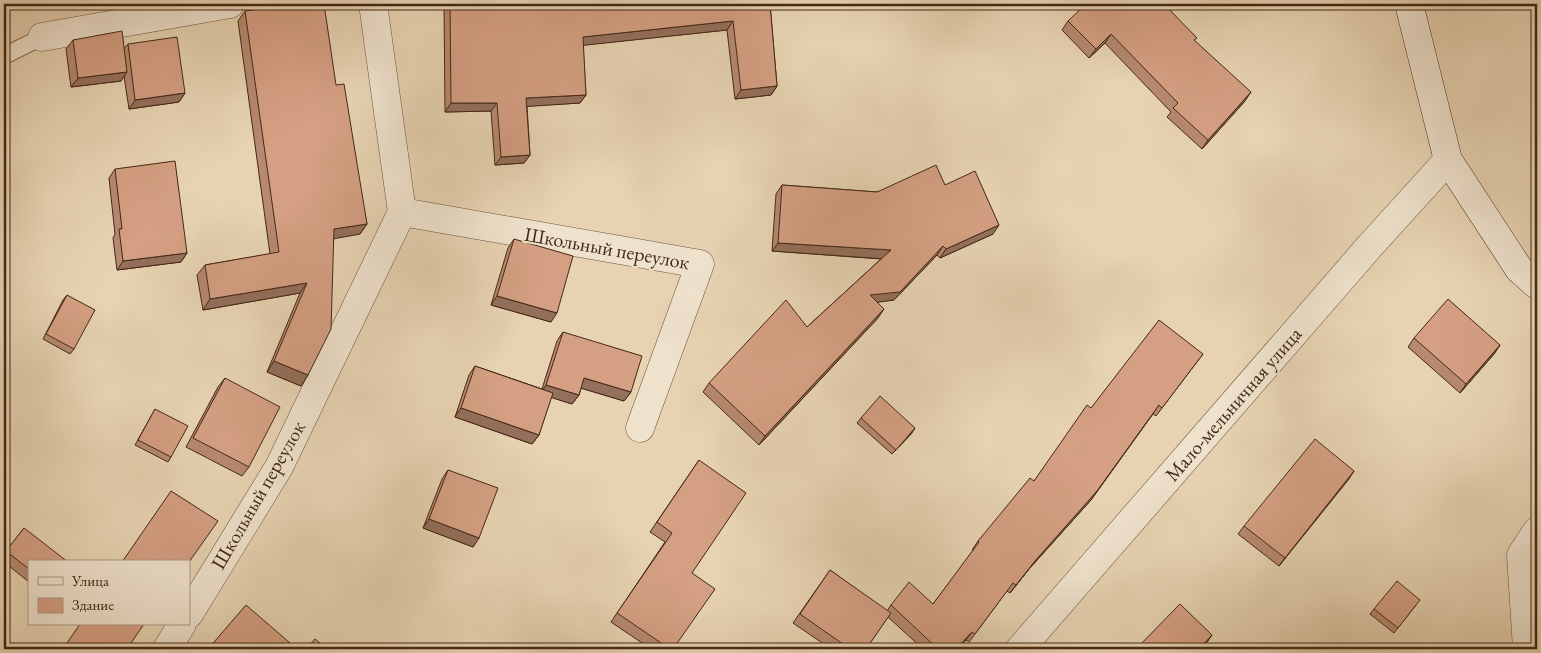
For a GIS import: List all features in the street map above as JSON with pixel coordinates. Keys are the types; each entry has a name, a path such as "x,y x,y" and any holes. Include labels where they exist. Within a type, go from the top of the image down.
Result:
{"street":[{"path":"42,37 230,4"},
{"path":"373,4 402,212"},
{"path":"1408,4 1448,160 1519,269 1537,285"},
{"name":"Мало-мельничная улица","path":"1020,649 1368,248 1448,160"},
{"name":"Школьный переулок","path":"190,612 279,467 402,212 700,264 640,428"},
{"path":"1527,649 1521,555 1537,531"},
{"path":"167,649 181,626"}],"lane":[{"path":"4,56 42,37"}],"building":[{"path":"293,4 324,4 336,85 344,84 367,224 334,229 331,329 308,375 274,361 307,283 210,299 205,265 279,252 245,11"},
{"path":"450,4 770,4 777,86 741,90 733,21 583,37 586,95 526,98 530,155 501,157 497,103 451,103"},
{"path":"1086,4 1164,4 1197,38 1194,40 1251,92 1208,140 1173,108 1178,103 1111,34 1096,49 1068,21"},
{"path":"122,31 127,72 78,78 73,40"},
{"path":"177,37 185,93 135,100 128,44"},
{"path":"175,161 187,253 123,261 119,229 122,229 115,169"},
{"path":"936,165 945,185 975,171 999,225 946,249 943,246 900,292 870,295 884,309 765,436 709,383 786,300 807,327 891,250 778,243 782,185 877,192"},
{"path":"514,239 573,256 557,313 497,296"},
{"path":"67,295 95,310 74,349 46,334"},
{"path":"1448,299 1500,345 1466,384 1414,338"},
{"path":"1159,320 1203,354 1162,408 1159,405 1097,491 1016,585 1013,583 975,634 972,632 956,649 938,649 891,605 909,582 933,604 978,541 1030,478 1034,481 1087,405 1091,408"},
{"path":"563,332 642,356 631,392 584,378 579,395 546,385"},
{"path":"475,366 553,393 539,435 461,408"},
{"path":"225,378 280,407 249,467 193,438"},
{"path":"880,396 915,428 896,450 861,418"},
{"path":"155,409 188,426 171,457 138,440"},
{"path":"1315,439 1354,471 1285,558 1244,526"},
{"path":"699,460 746,493 692,573 715,589 673,649 670,649 617,613 672,533 657,522"},
{"path":"448,470 498,488 479,538 429,519"},
{"path":"171,491 218,521 190,561 123,560"},
{"path":"24,528 65,560 28,560 28,568 6,551"},
{"path":"830,570 891,613 866,649 850,649 800,614"},
{"path":"1397,581 1420,600 1398,628 1374,609"},
{"path":"1180,604 1212,635 1199,649 1136,649"},
{"path":"246,605 297,649 208,649"},
{"path":"79,626 143,626 127,649 63,649"},
{"path":"315,639 327,649 306,649"}]}
